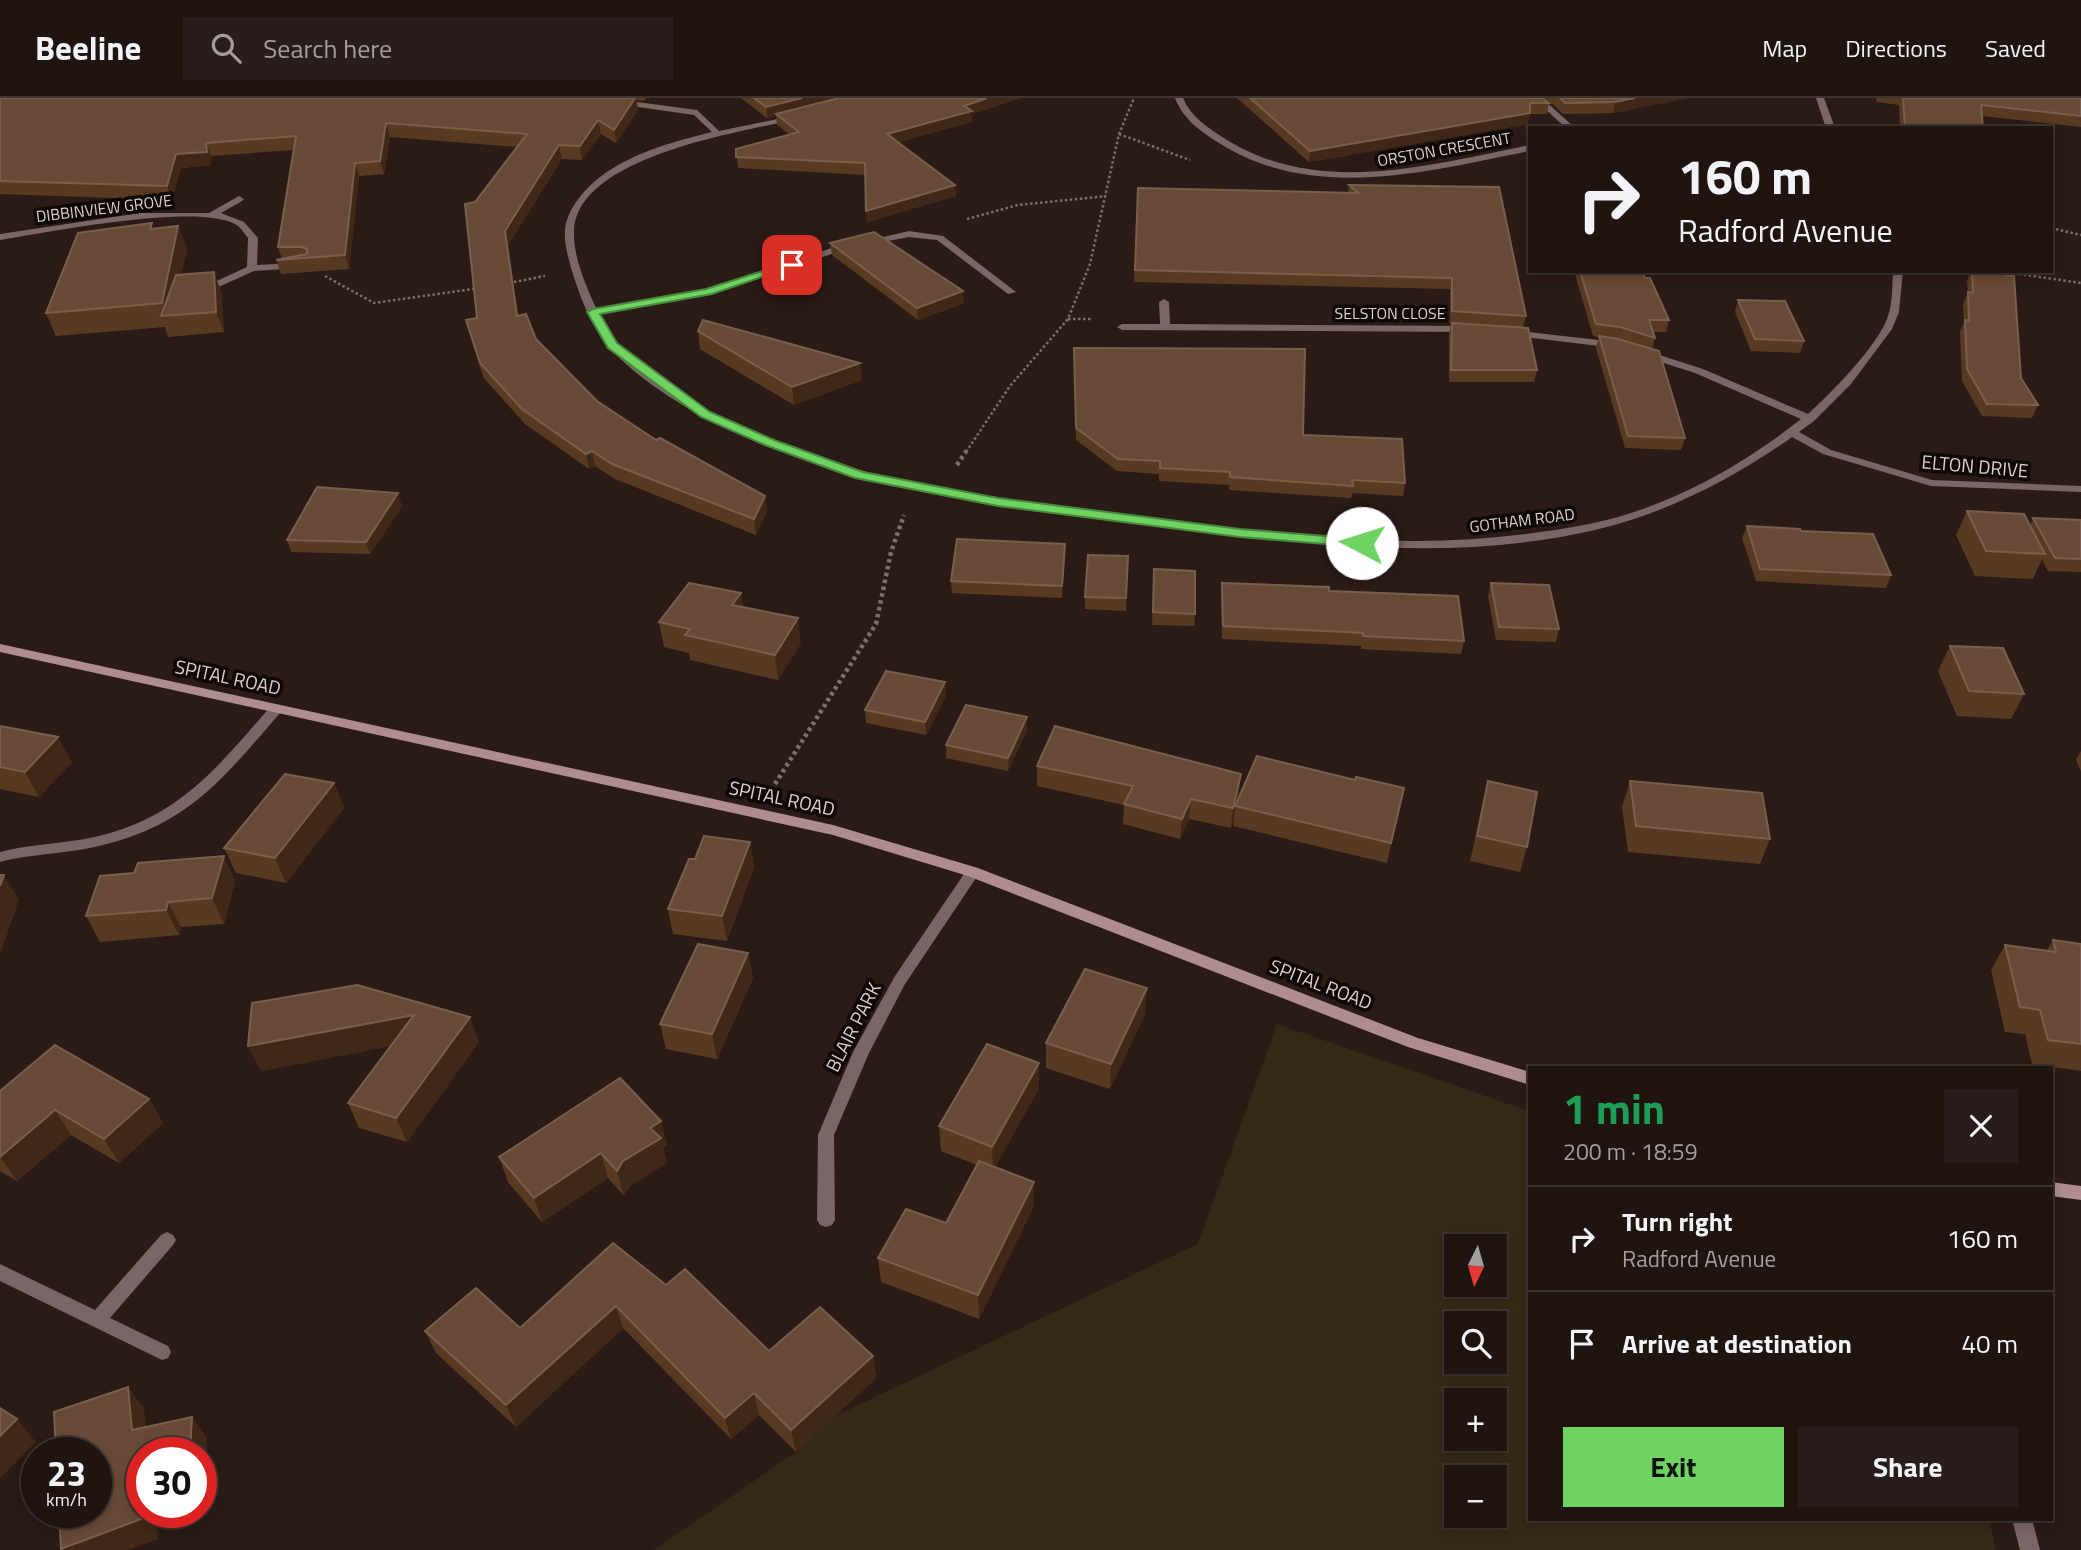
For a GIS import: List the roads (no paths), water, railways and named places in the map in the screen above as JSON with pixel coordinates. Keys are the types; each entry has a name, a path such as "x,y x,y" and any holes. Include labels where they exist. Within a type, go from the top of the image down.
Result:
{"main road":[{"name":"SPITAL ROAD","path":"0,648 833,830 973,872 1414,1043 1528,1078"},
{"path":"2053,1189 2081,1194"}],"street":[{"path":"589,98 697,113 719,135"},
{"name":"ORSTON CRESCENT","path":"1179,98 1182,108 1197,125 1228,145 1266,161 1313,174 1389,176 1528,148"},
{"path":"1537,98 1569,126"},
{"path":"1820,98 1830,126"},
{"name":"GOTHAM ROAD","path":"808,113 637,159 598,184 580,205 569,230 578,271 593,312 612,345 706,414 769,443 860,475 998,502 1240,533 1386,545 1494,542 1592,527 1665,506 1733,472 1811,419 1862,365 1892,320 1898,273"},
{"name":"DIBBINVIEW GROVE","path":"212,215 239,199"},
{"name":"DIBBINVIEW GROVE","path":"0,237 140,216 222,216 241,224 253,237 252,268"},
{"path":"593,312 708,292 840,247 909,234 940,238 1011,292"},
{"path":"211,287 252,268 306,266"},
{"path":"1164,302 1165,327"},
{"name":"SELSTON CLOSE","path":"1122,327 1481,330"},
{"path":"1494,331 1617,345 1699,371 1811,419"},
{"name":"ELTON DRIVE","path":"1792,432 1827,452 1931,483 2081,489"},
{"path":"0,856 89,843 130,831 170,814 222,770 276,709"},
{"name":"BLAIR PARK","path":"826,1220 826,1135 856,1064 900,980 973,872"},
{"path":"97,1320 167,1240"},
{"path":"0,1272 162,1352"},
{"path":"2023,1521 2030,1550"}]}
